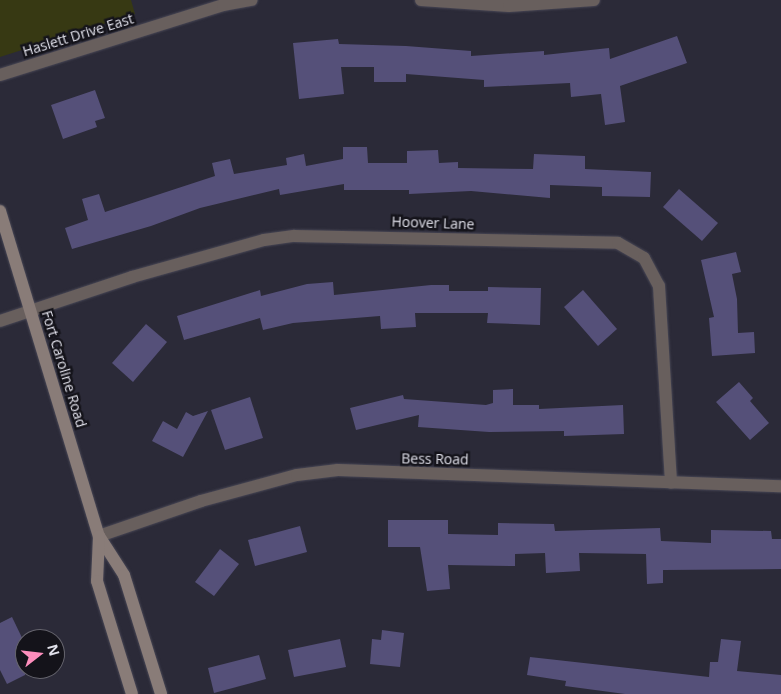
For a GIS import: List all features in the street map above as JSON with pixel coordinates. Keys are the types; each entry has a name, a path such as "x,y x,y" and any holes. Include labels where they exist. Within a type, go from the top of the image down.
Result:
{"street":[{"name":"Haslett Drive East","path":"0,75 223,5 252,0"},
{"path":"421,0 509,6 594,0"},
{"name":"Fort Caroline Road","path":"0,211 99,536 124,575 161,694"},
{"name":"Hoover Lane","path":"0,322 132,277 264,240 294,236 618,243 644,258 659,286 672,483"},
{"name":"Bess Road","path":"99,536 201,501 317,472 781,486"},
{"name":"Fort Caroline Road","path":"99,536 97,581 132,694"}],"green space":[{"path":"0,0 131,0 135,14 0,57"}],"building":[{"path":"677,36 687,63 620,86 625,122 605,125 601,94 571,97 570,83 484,87 484,80 406,74 406,82 374,82 374,67 341,67 344,94 299,99 293,43 338,39 339,44 406,46 471,51 471,56 544,51 544,55 609,48 610,59"},
{"path":"95,90 105,118 95,121 97,127 63,139 51,105"},
{"path":"343,147 367,147 368,163 407,163 407,151 438,150 439,163 458,162 458,168 533,169 534,154 585,156 585,169 651,172 650,197 602,196 602,187 550,185 550,198 471,191 409,194 409,190 344,190 344,184 280,195 279,189 200,208 151,226 72,249 65,228 88,220 82,199 99,194 105,212 215,176 212,163 230,159 234,174 287,165 286,158 304,154 306,166 343,159"},
{"path":"679,189 718,223 702,241 663,207"},
{"path":"736,252 741,272 732,274 737,299 738,333 754,332 755,353 712,356 709,318 714,317 701,260"},
{"path":"333,282 334,295 431,285 449,285 449,291 488,291 488,287 541,288 540,325 487,323 488,313 415,313 416,327 381,329 380,316 293,323 263,330 260,318 184,340 177,316 260,290 261,296 307,284"},
{"path":"583,290 617,329 598,346 564,307"},
{"path":"146,324 167,342 133,382 112,363"},
{"path":"739,382 753,398 750,401 769,423 750,440 716,402"},
{"path":"513,389 513,405 539,405 539,409 623,405 624,434 564,436 564,431 489,432 418,427 419,415 356,430 350,408 403,395 404,399 486,405 493,403 493,390"},
{"path":"250,397 263,438 225,450 211,410"},
{"path":"208,411 183,457 152,441 163,421 177,429 186,412 193,416"},
{"path":"388,520 448,520 448,534 498,535 498,523 554,524 555,531 660,528 661,541 711,543 711,530 771,531 772,539 781,539 781,569 663,570 663,583 647,584 646,554 579,553 580,571 546,573 545,553 515,554 515,566 448,565 450,589 427,591 420,547 388,547"},
{"path":"300,526 307,552 255,566 248,540"},
{"path":"220,549 239,564 214,596 195,582"},
{"path":"12,617 18,629 15,629 15,679 17,679 7,684 0,670 0,623"},
{"path":"382,630 404,633 400,667 370,664 372,639 381,640"},
{"path":"340,639 346,667 294,677 288,650"},
{"path":"721,639 741,641 737,671 781,675 781,694 625,694 565,686 566,681 527,675 530,657 709,677 710,662 718,662"},
{"path":"259,655 266,679 214,693 208,668"}]}
